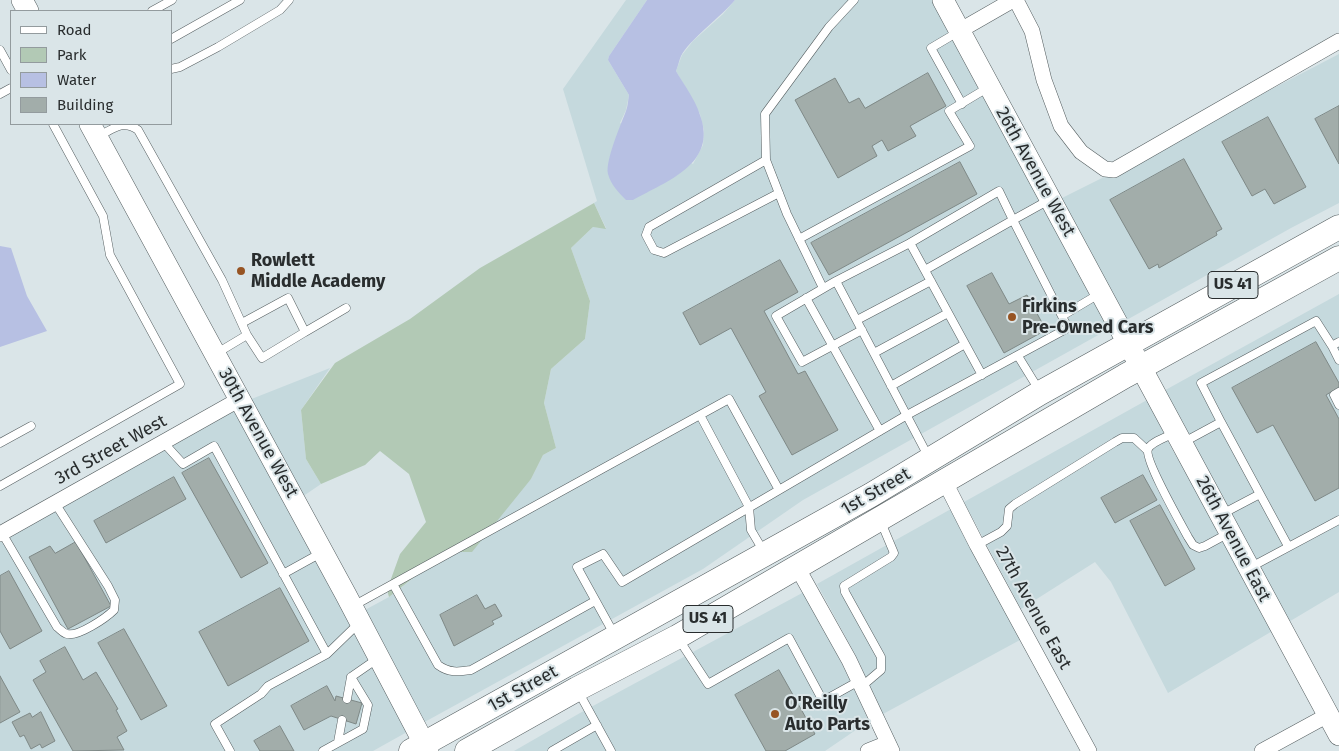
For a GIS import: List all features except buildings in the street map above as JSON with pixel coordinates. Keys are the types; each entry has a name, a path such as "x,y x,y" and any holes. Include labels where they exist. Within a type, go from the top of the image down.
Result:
{"main road":[{"name":"1st Street","path":"421,749 931,460 1040,393 1127,343 1339,227"},
{"name":"1st Street","path":"467,751 577,689 676,637 1140,367 1339,258"},
{"path":"797,568 796,558 803,550 905,489 931,460"},
{"path":"612,671 646,636 759,572 765,564 765,554"}],"street":[{"name":"26th Avenue West","path":"942,0 1127,343"},
{"path":"959,31 1015,0 1032,31 1044,80 1062,126 1081,152 1104,170 1114,170 1339,42"},
{"name":"30th Avenue West","path":"93,130 356,614 379,658 421,749"},
{"name":"26th Avenue East","path":"1127,343 1339,736"},
{"name":"3rd Street West","path":"1,533 240,399"},
{"name":"27th Avenue East","path":"945,482 977,545 1089,751"},
{"path":"797,568 849,660 890,747 868,751"},
{"path":"1262,751 1328,715"}],"lane":[{"path":"154,10 172,0"},
{"path":"172,38 240,0"},
{"path":"172,69 180,67 218,47 280,10 289,0"},
{"path":"823,288 799,239 766,160 765,114 829,26 854,0"},
{"path":"959,31 931,48 962,104"},
{"path":"0,50 10,68"},
{"path":"799,239 970,146 949,111 989,87"},
{"path":"0,486 180,384 110,255 103,216 54,125"},
{"path":"93,130 124,125"},
{"path":"131,125 138,130 144,140 222,280 247,335 262,358 346,308"},
{"path":"766,160 648,227 646,235 654,250 664,253 779,193"},
{"path":"616,637 577,568 602,554 622,582 907,415 1068,328 999,191 910,243 823,288 776,316 802,362 862,330"},
{"path":"925,270 1050,199"},
{"path":"910,243 982,375"},
{"path":"836,281 931,460"},
{"path":"857,320 931,281"},
{"path":"1062,316 1101,294"},
{"path":"242,323 288,298 306,332"},
{"path":"806,298 880,431"},
{"path":"874,353 948,313"},
{"path":"1288,546 1201,383 1316,321 1335,344 1339,360"},
{"path":"215,354 247,335"},
{"path":"892,386 965,344"},
{"path":"1018,356 1040,393"},
{"path":"1339,392 1334,395 1339,405"},
{"path":"230,751 215,724 261,694 268,686 327,654 356,614 393,584 729,399 779,490"},
{"path":"700,415 749,507 751,530 765,554"},
{"path":"1221,422 1179,438 1151,445 1147,450 1147,455 1156,476 1193,545 1198,548 1205,546 1225,524 1260,494"},
{"path":"0,443 31,426"},
{"path":"977,545 1001,532 1007,526 1009,509 1015,504 1122,438 1134,438 1147,450"},
{"path":"164,442 183,464 214,446 327,654"},
{"path":"1,533 57,627 65,634 78,633 106,617 114,610 115,600 79,538 55,503"},
{"path":"676,637 708,684 789,638 823,701 860,684 881,670 880,657 845,592 844,586 891,557 894,553 880,520"},
{"path":"1249,568 1339,520"},
{"path":"283,574 323,552"},
{"path":"393,584 438,665 444,670 454,672 471,670 595,601"},
{"path":"347,699 351,677 379,658"},
{"path":"328,750 338,742 363,729 368,704 351,677"},
{"path":"577,689 611,751"},
{"path":"338,742 342,720"},
{"path":"552,751 596,725"},
{"path":"571,739 576,747"}],"shaded area":[{"path":"626,0 647,0 608,60 629,95 626,110 620,123 693,164 703,145 704,130 700,114 676,71 682,55 693,41 723,14 735,0 934,0 1109,329 803,500 703,569 421,724 363,611 389,597 447,552 531,479 543,455 556,448 544,403 551,369 585,339 590,301 571,248 593,227 606,228 594,203 597,201 563,89"},
{"path":"1339,54 1339,203 1123,322 1058,200 1104,177 1113,177 1245,103"},
{"path":"1339,294 1339,592 1287,623 1160,393"},
{"path":"330,368 301,410 306,459 321,484 302,497 249,400"},
{"path":"1147,400 1172,449 1214,519 1274,630 1168,693 1111,582 1095,562 1021,609 964,502"},
{"path":"236,409 407,732 373,751 0,751 0,541"},
{"path":"951,509 1020,640 883,714 856,656 817,584"},
{"path":"804,592 842,664 869,721 825,751 514,751 580,713"}],"green space":[{"path":"594,203 606,229 593,227 571,248 590,301 585,339 551,369 544,403 556,448 543,455 531,479 472,552 446,552 389,597 387,590 400,554 426,522 409,474 380,451 365,465 321,484 306,459 301,410 335,363 410,319 480,268"}],"water":[{"path":"647,0 735,0 685,50 676,71 698,109 704,132 702,146 696,158 674,178 633,200 626,200 611,182 608,168 614,142 627,109 629,95 608,60"},
{"path":"0,246 11,248 27,296 47,331 0,347"}],"place":[{"name":"Rowlett Middle Academy","path":"241,271"},
{"name":"Firkins Pre-Owned Cars","path":"1012,317"},
{"name":"O'Reilly Auto Parts","path":"775,714"}]}
